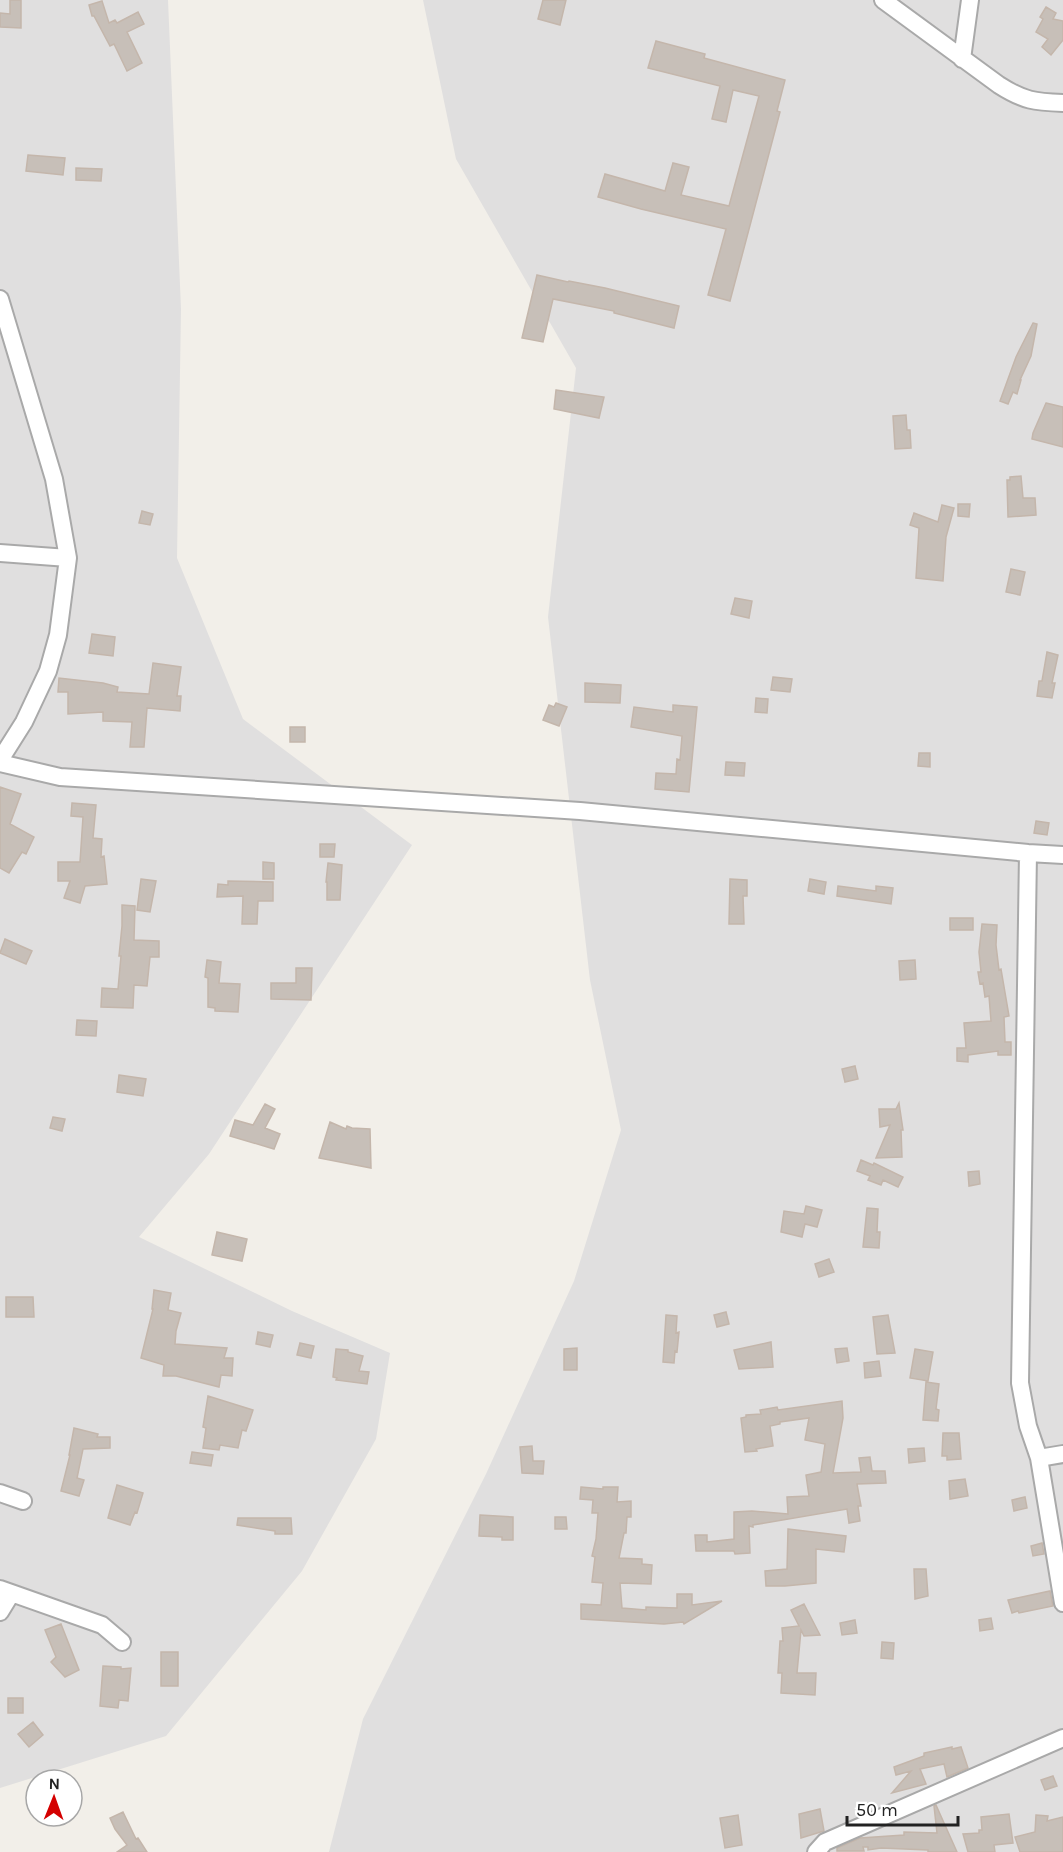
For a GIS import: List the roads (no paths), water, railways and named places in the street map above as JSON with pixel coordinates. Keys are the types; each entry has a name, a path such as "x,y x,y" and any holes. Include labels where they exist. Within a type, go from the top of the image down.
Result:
{"street":[{"path":"884,0 1017,97 1035,102 1063,103"},
{"path":"962,59 970,0"},
{"path":"0,299 54,479 68,558 58,635 48,671 24,722 0,761 60,777 580,811 1063,855"},
{"path":"0,553 68,558"},
{"path":"1028,853 1020,1383 1028,1426 1039,1458 1063,1603"},
{"path":"1039,1458 1063,1454"},
{"path":"0,1493 22,1501"},
{"path":"0,1612 5,1592 102,1625 122,1642"},
{"path":"816,1852 825,1842 1063,1738"}]}
